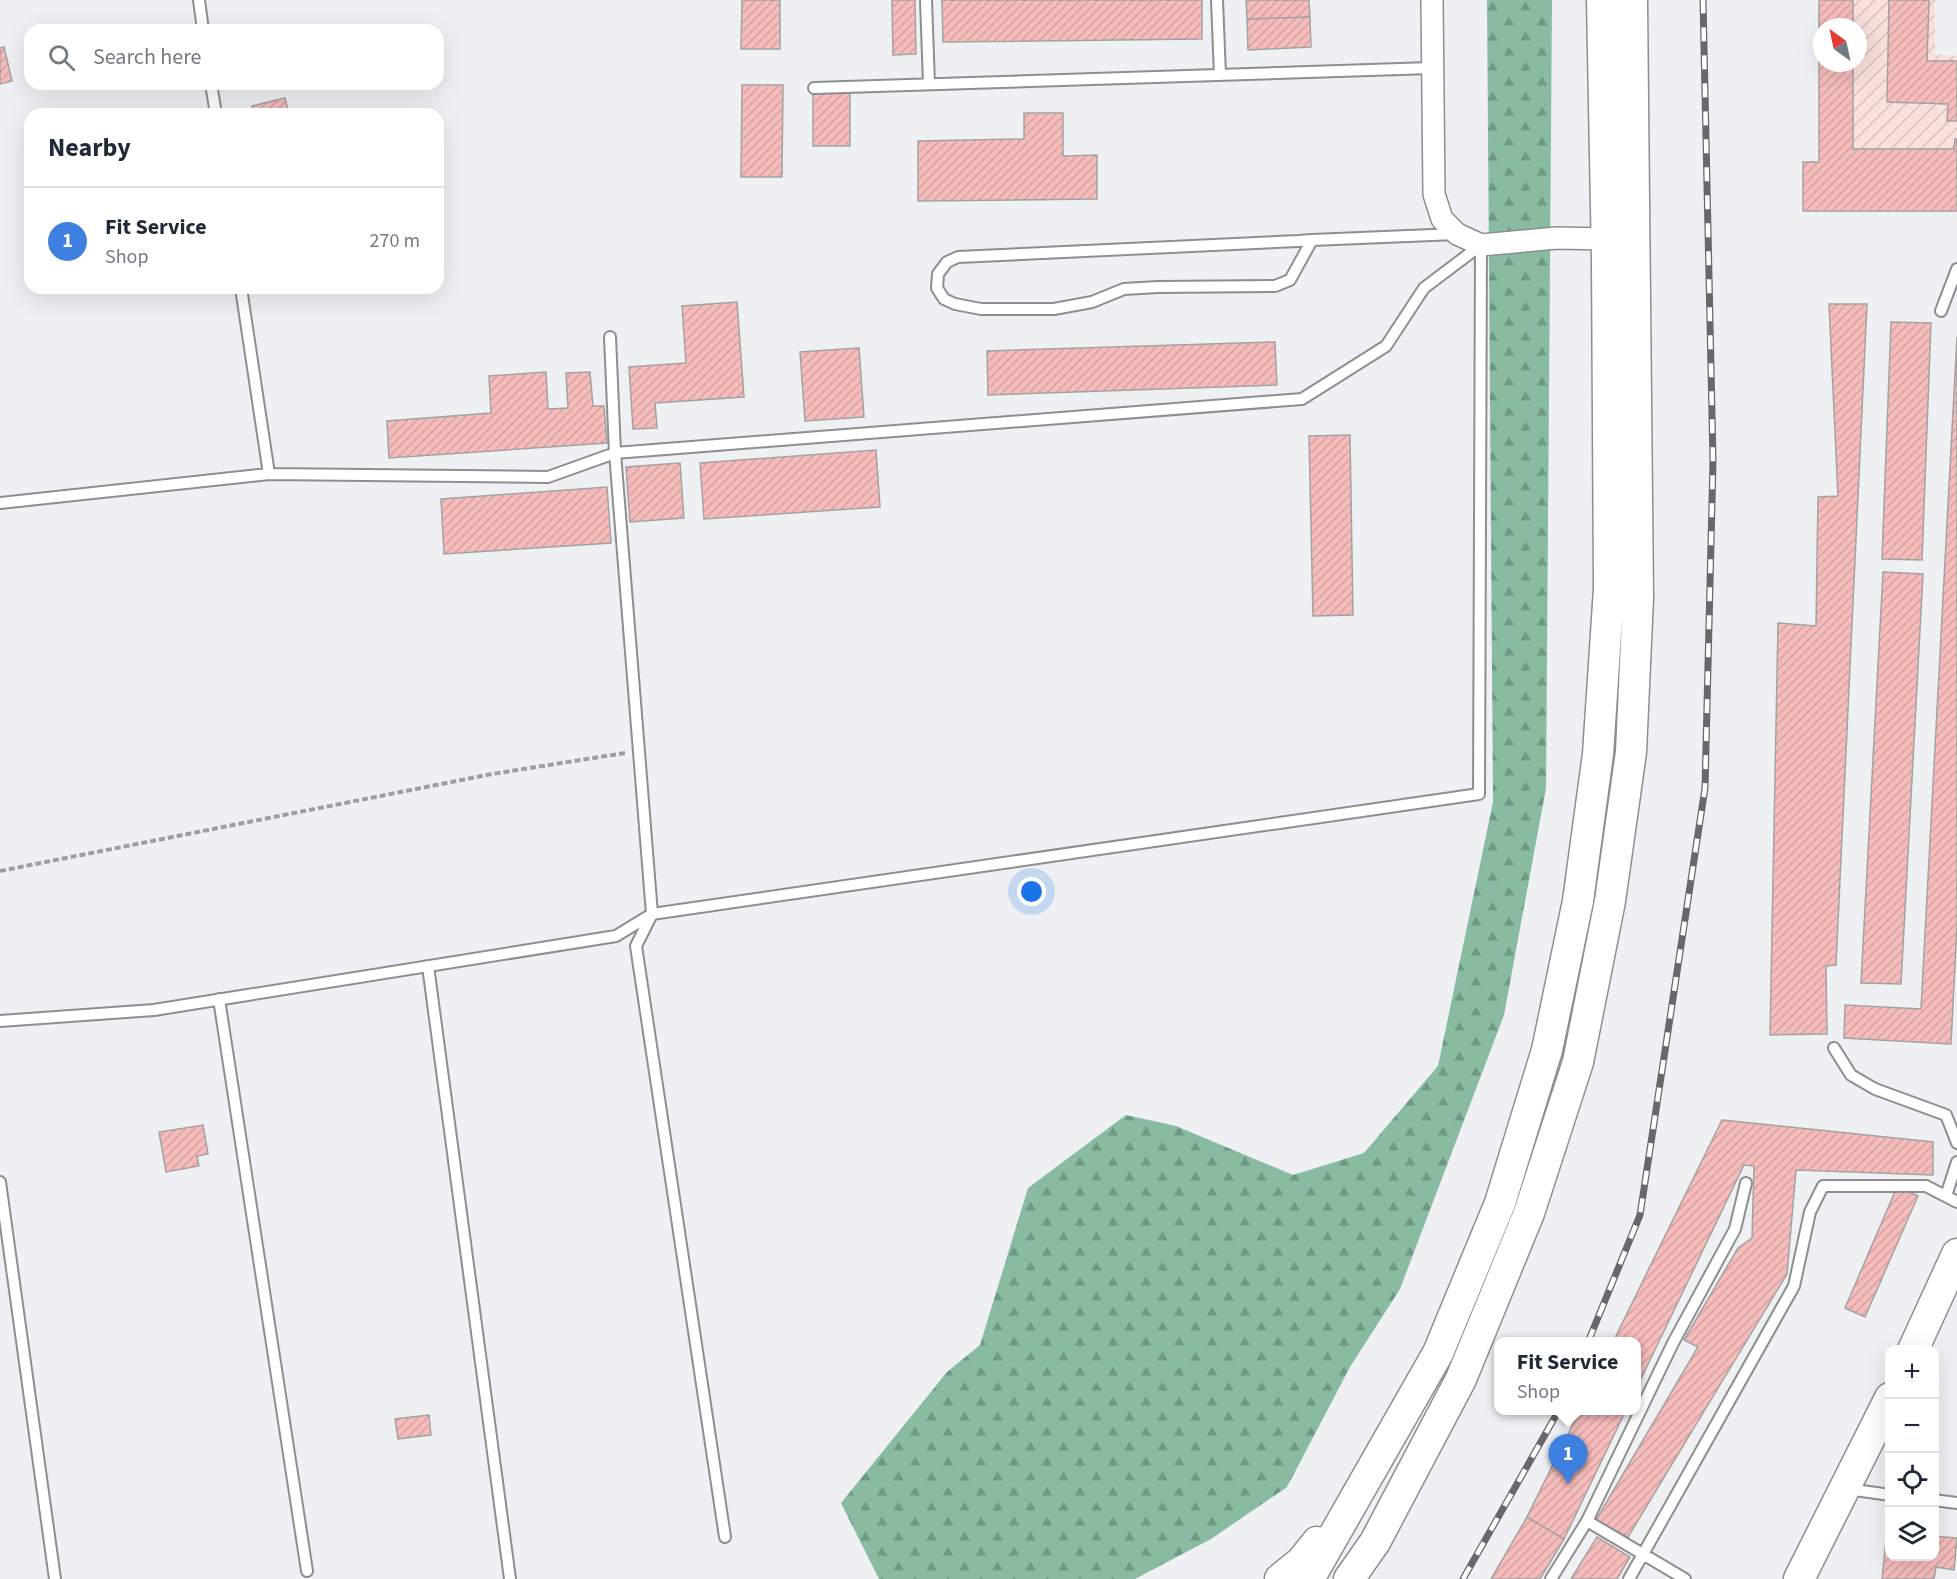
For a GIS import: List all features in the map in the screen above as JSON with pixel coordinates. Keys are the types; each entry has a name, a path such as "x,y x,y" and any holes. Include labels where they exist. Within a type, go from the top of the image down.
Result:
{"main road":[{"path":"1310,1579 1438,1353 1500,1203 1547,1050 1578,901 1598,754 1608,588 1607,239 1602,0"},
{"path":"1349,1579 1375,1542 1461,1378 1529,1213 1578,1062 1610,901 1631,752 1638,598 1632,0"},
{"path":"1915,1345 1955,1264"},
{"path":"1799,1579 1890,1399"},
{"path":"1280,1579 1301,1562 1372,1471"}],"street":[{"path":"1432,0 1434,194 1442,219 1456,234 1482,245 1557,238 1607,239"}],"lane":[{"path":"199,0 202,24"},
{"path":"926,0 928,84"},
{"path":"1217,0 1220,75"},
{"path":"814,88 1431,68"},
{"path":"212,90 215,108"},
{"path":"1312,240 1290,280 1275,286 1124,289 1092,302 1054,309 981,309 964,306 944,299 937,288 938,274 947,262 958,257 1312,240 1456,234"},
{"path":"0,503 269,474 548,477 615,453 1302,399 1386,346 1424,288 1482,245"},
{"path":"0,1022 154,1010 616,936 652,914 1479,794 1482,245"},
{"path":"1941,311 1957,269"},
{"path":"242,294 269,474"},
{"path":"610,337 615,453 652,914 636,946 725,1538"},
{"path":"428,966 510,1579"},
{"path":"219,999 307,1571"},
{"path":"1834,1048 1851,1075 1875,1089 1946,1115 1957,1143"},
{"path":"1946,1196 1957,1162"},
{"path":"0,1182 55,1579"},
{"path":"1641,1409 1673,1343 1735,1229 1746,1183"},
{"path":"1629,1579 1794,1287 1810,1212 1823,1186 1926,1186 1957,1203"},
{"path":"1551,1579 1587,1521 1638,1415"},
{"path":"1845,1489 1885,1494"},
{"path":"1939,1501 1957,1503"},
{"path":"1587,1521 1685,1579"}],"path":[{"path":"0,871 492,774 640,750"}],"shaded area":[{"path":"1833,0 1935,0 1935,54 1957,56 1957,202 1839,167 1835,72 1867,72 1867,18 1834,18"}],"green space":[{"path":"1487,0 1552,0 1546,788 1504,1015 1400,1289 1350,1367 1287,1487 1211,1539 1135,1579 879,1579 841,1503 947,1372 980,1345 1028,1188 1126,1115 1176,1126 1293,1175 1364,1153 1438,1066 1493,802"}],"building":[{"path":"742,0 780,0 780,49 741,49"},
{"path":"892,0 915,0 916,54 893,55"},
{"path":"942,0 1202,0 1202,39 943,42"},
{"path":"1246,0 1309,0 1310,17 1247,19"},
{"path":"1819,0 1853,0 1853,18 1819,18"},
{"path":"1889,0 1929,0 1927,61 1957,61 1957,121 1947,121 1948,104 1887,102"},
{"path":"1310,17 1311,47 1248,50 1247,19"},
{"path":"4,47 12,81 0,84 0,48"},
{"path":"1819,72 1853,72 1853,149 1954,149 1955,139 1957,139 1957,211 1803,211 1803,162 1819,162"},
{"path":"742,85 783,85 782,177 741,177"},
{"path":"813,91 850,91 850,146 813,146"},
{"path":"285,98 288,108 252,108 252,106"},
{"path":"1024,113 1063,113 1063,156 1097,155 1097,199 918,201 918,141 1024,139"},
{"path":"737,302 744,397 655,403 657,428 633,429 629,367 686,363 682,306"},
{"path":"1829,304 1867,304 1836,965 1826,966 1827,1034 1770,1035 1778,623 1816,626 1818,497 1838,496"},
{"path":"1891,322 1931,323 1922,560 1882,559"},
{"path":"1957,337 1957,925 1951,1044 1844,1038 1845,1005 1921,1009"},
{"path":"1275,342 1277,385 988,395 987,351"},
{"path":"859,348 864,417 805,421 800,352"},
{"path":"546,372 548,409 568,408 566,373 590,372 593,406 604,406 607,443 389,458 387,421 491,413 489,376"},
{"path":"1350,435 1353,615 1313,616 1309,436"},
{"path":"876,450 880,507 704,519 700,463"},
{"path":"680,463 684,518 630,522 626,467"},
{"path":"607,487 611,543 444,554 441,499"},
{"path":"1883,572 1923,574 1901,984 1861,983"},
{"path":"1722,1120 1933,1142 1933,1175 1796,1170 1787,1274 1628,1537 1596,1520 1698,1347 1684,1340 1738,1248 1752,1238 1754,1166 1744,1165 1641,1379 1641,1337 1615,1337"},
{"path":"203,1125 208,1154 197,1156 199,1166 166,1172 159,1132"},
{"path":"1897,1187 1918,1196 1865,1317 1845,1308"},
{"path":"429,1415 431,1435 398,1439 395,1419"},
{"path":"1578,1415 1624,1415 1564,1539 1527,1517"},
{"path":"1527,1517 1564,1539 1540,1579 1491,1579"},
{"path":"1939,1536 1957,1538 1954,1570 1936,1567 1934,1579 1882,1579 1885,1550 1885,1561 1939,1561"},
{"path":"1597,1537 1630,1557 1617,1579 1571,1579"}],"railway":[{"path":"1590,1337 1640,1215 1705,788 1713,461 1703,0"},
{"path":"1463,1579 1556,1415"}],"place":[{"name":"Fit Service","path":"1568,1484"}]}
